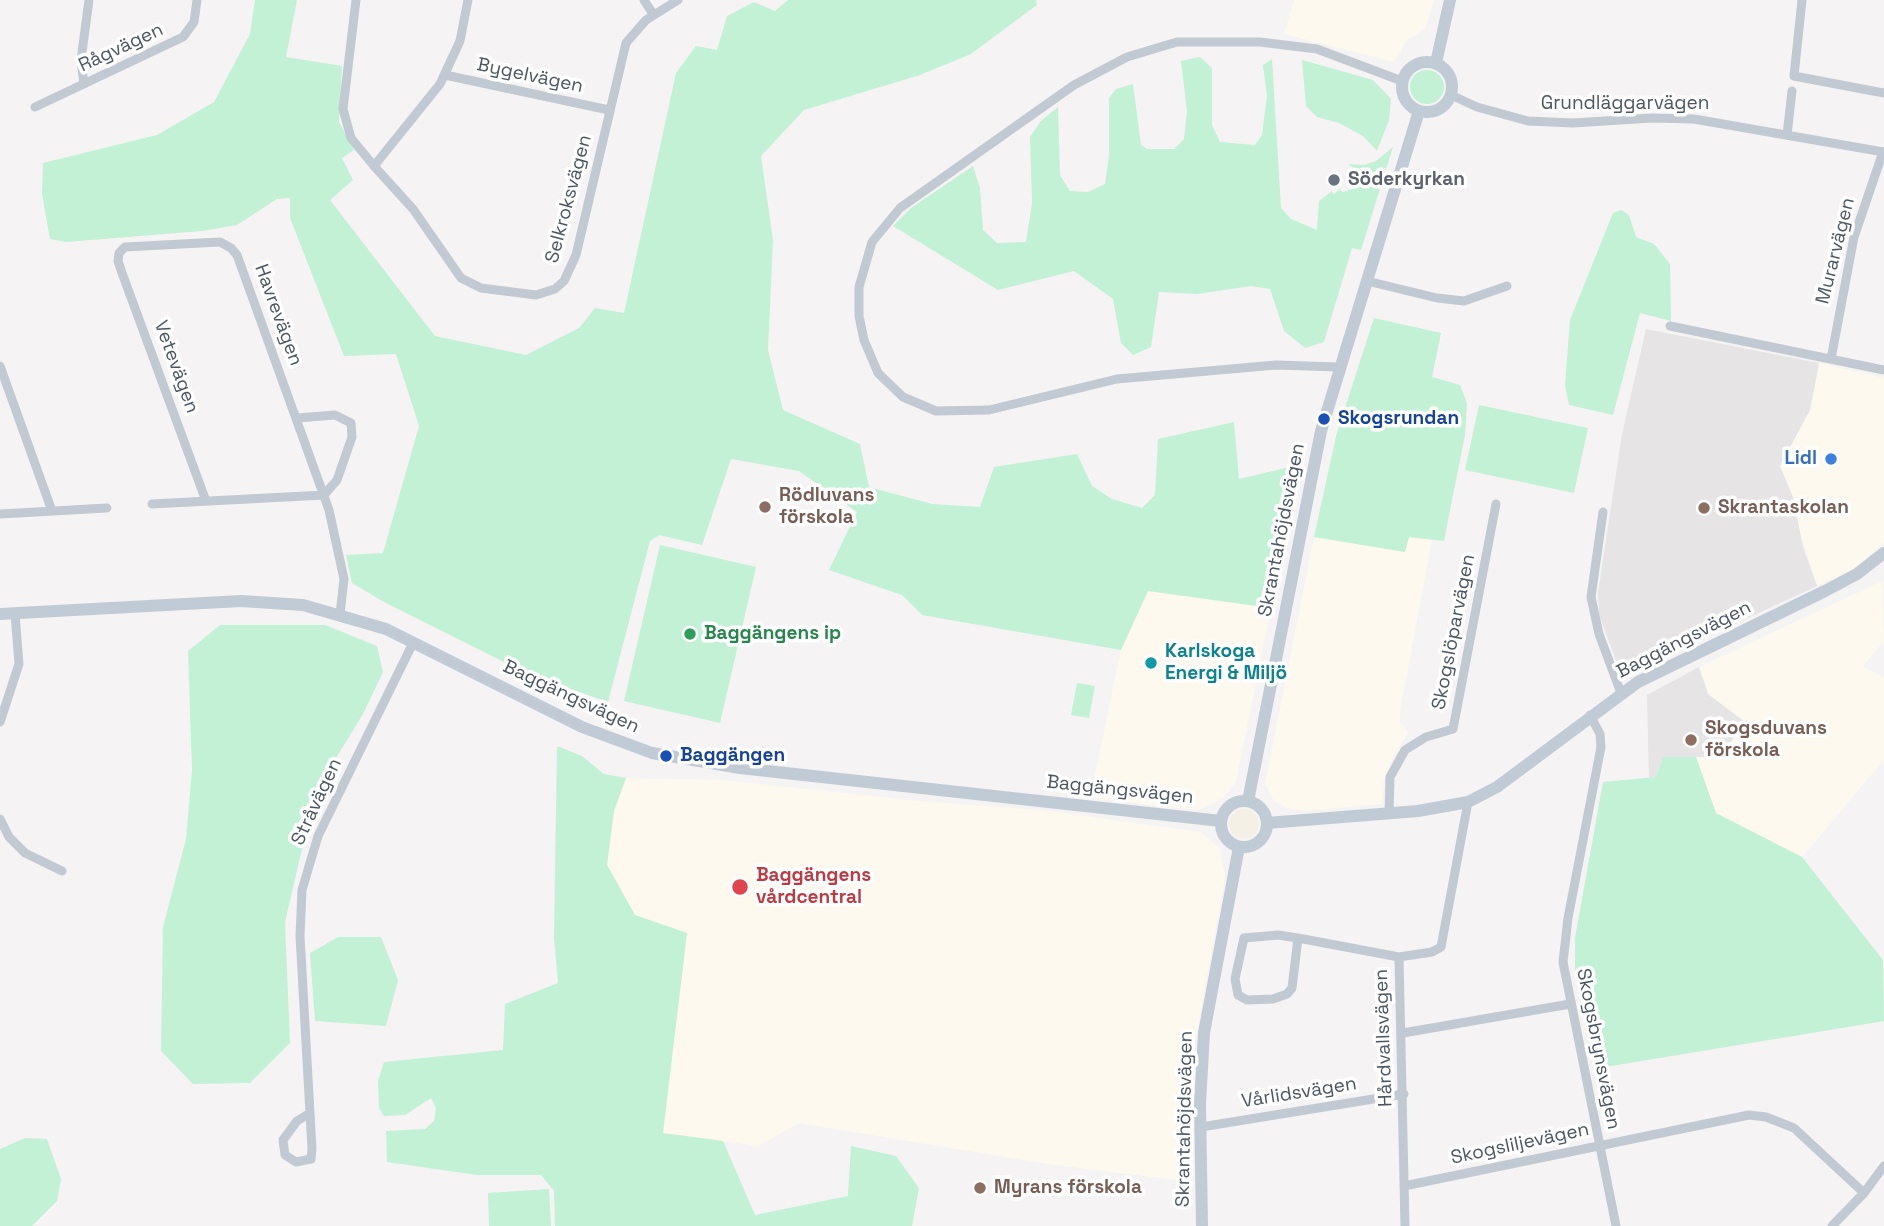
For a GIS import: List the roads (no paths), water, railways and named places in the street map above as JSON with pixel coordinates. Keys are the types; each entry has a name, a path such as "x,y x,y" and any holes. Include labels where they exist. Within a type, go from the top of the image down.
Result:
{"street":[{"path":"84,84 81,60 89,0"},
{"name":"Rågvägen","path":"35,107 183,37 194,22 197,0"},
{"name":"Selkroksvägen","path":"356,0 343,109 351,138 412,209 461,278 481,288 529,295 546,293 564,281 576,255 626,43 635,29 653,14 678,0"},
{"path":"374,166 444,75 460,41 468,0"},
{"path":"644,0 653,14"},
{"path":"1436,63 1450,0"},
{"path":"1802,0 1794,76 1884,93"},
{"path":"1338,367 1276,365 1117,379 989,410 936,411 902,397 878,373 861,328 859,287 872,242 900,208 1074,85 1127,57 1177,42 1260,43 1317,49 1402,81"},
{"path":"1436,63 1445,69 1451,79 1451,95 1438,109 1419,111 1405,99 1402,81 1415,64 1436,63"},
{"name":"Bygelvägen","path":"444,75 609,110"},
{"path":"1787,135 1792,91"},
{"name":"Grundläggarvägen","path":"1451,95 1477,107 1528,121 1573,123 1652,118 1694,119 1883,152"},
{"name":"Skrantahöjdsvägen","path":"1248,801 1312,471 1338,367 1419,111"},
{"name":"Murarvägen","path":"1831,359 1854,237 1883,152"},
{"name":"Havrevägen","path":"125,247 220,242 237,255 324,495 344,579 340,614"},
{"name":"Vetevägen","path":"125,247 119,253 118,261 206,501"},
{"path":"1367,281 1437,298 1464,301 1507,286"},
{"path":"1670,326 1884,370"},
{"path":"0,366 52,511"},
{"path":"152,504 324,495 337,480 352,437 351,423 335,415 297,418"},
{"name":"Skogslöparvägen","path":"1389,813 1390,777 1400,756 1414,743 1453,729 1496,504"},
{"path":"0,514 107,508"},
{"path":"1603,512 1591,597 1600,634 1621,693"},
{"name":"Baggängsvägen","path":"1267,823 1389,813 1468,802 1497,787 1621,693 1658,671 1857,574 1884,553"},
{"name":"Baggängsvägen","path":"0,614 241,601 303,605 386,629 582,727 652,753 740,768 1220,821"},
{"path":"0,722 19,664 15,614"},
{"name":"Stråvägen","path":"310,1113 297,1121 283,1140 285,1155 296,1162 312,1159 310,1113 300,936 304,880 318,836 413,643"},
{"name":"Skogsbrynsvägen","path":"1590,715 1600,734 1601,747 1563,945 1570,1004 1616,1226"},
{"path":"1248,801 1261,808 1267,823 1261,840 1251,846 1239,847 1223,836 1220,821 1230,805 1248,801"},
{"name":"Hårdvallsvägen","path":"1405,1226 1403,1033 1399,957 1432,952 1441,947 1468,802"},
{"path":"0,819 9,837 25,853 62,870"},
{"name":"Skrantahöjdsvägen","path":"1202,1226 1204,1033 1239,847"},
{"path":"1298,938 1292,988 1287,994 1273,999 1247,1000 1238,995 1235,979 1244,938 1259,935 1298,938 1399,957"},
{"path":"1403,1033 1570,1004"},
{"name":"Vårlidsvägen","path":"1201,1127 1404,1094"},
{"name":"Skogsliljevägen","path":"1404,1186 1736,1116 1766,1116 1794,1128 1807,1138 1864,1193"},
{"path":"1832,1226 1864,1193 1884,1166"}],"place":[{"name":"Söderkyrkan","path":"1334,180"},
{"name":"Skogsrundan","path":"1324,419"},
{"name":"Lidl","path":"1831,459"},
{"name":"Rödluvans förskola","path":"765,507"},
{"name":"Skrantaskolan","path":"1704,508"},
{"name":"Baggängens ip","path":"690,634"},
{"name":"Karlskoga Energi & Miljö","path":"1151,663"},
{"name":"Skogsduvans förskola","path":"1691,740"},
{"name":"Baggängen","path":"666,756"},
{"name":"Baggängens vårdcentral","path":"740,887"},
{"name":"Myrans förskola","path":"980,1188"}]}
